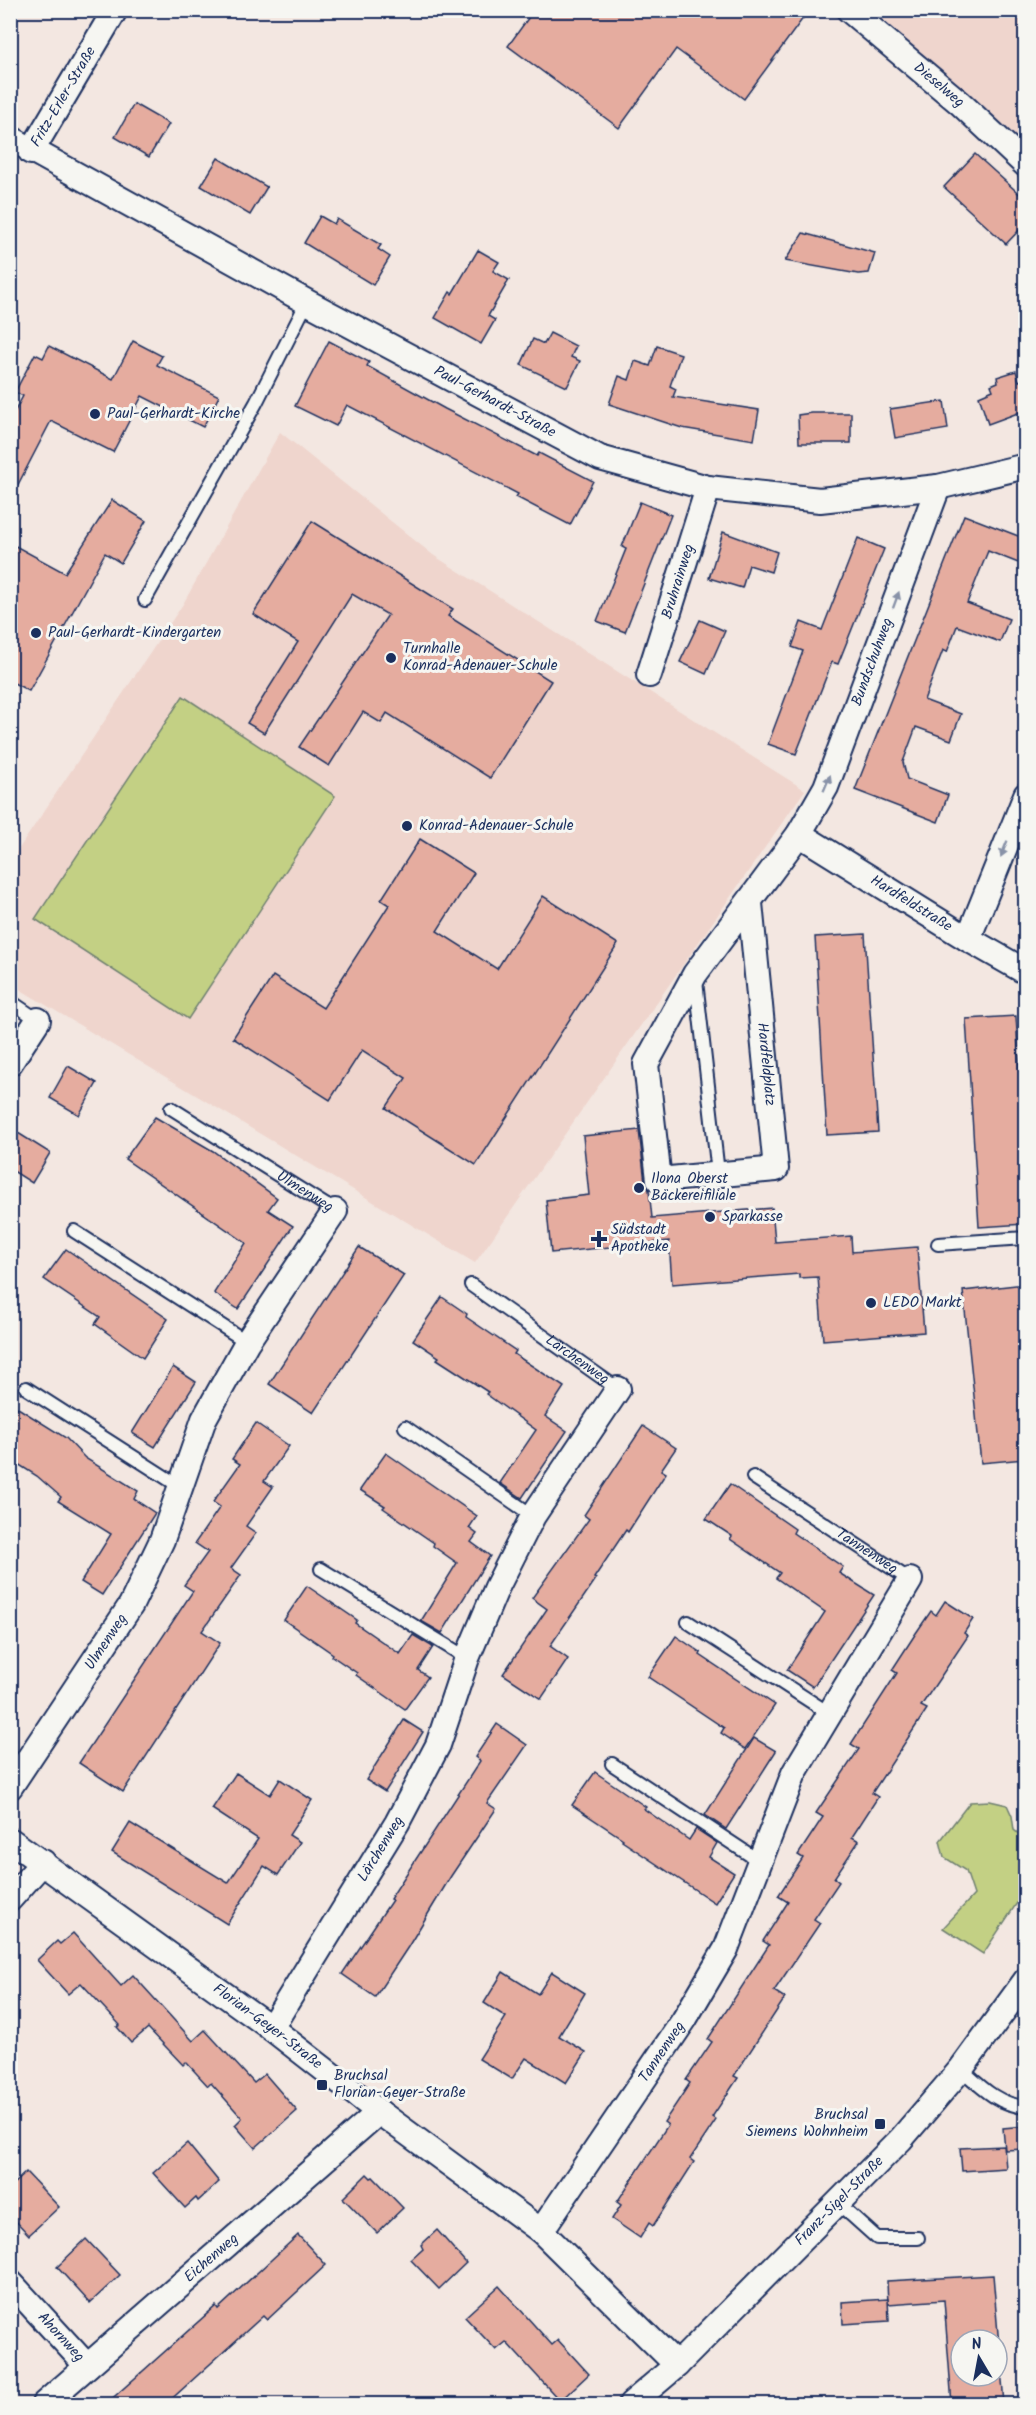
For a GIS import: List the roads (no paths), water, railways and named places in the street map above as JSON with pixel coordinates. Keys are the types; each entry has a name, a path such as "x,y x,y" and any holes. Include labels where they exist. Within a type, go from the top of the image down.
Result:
{"street":[{"name":"Fritz-Erler-Straße","path":"32,152 115,10"},
{"name":"Dieselweg","path":"849,10 960,103 1026,165"},
{"name":"Paul-Gerhardt-Straße","path":"10,138 307,302 600,458 708,488 820,500 938,487 1026,466"},
{"name":"Bundschuhweg","path":"799,834 826,787 938,487"},
{"name":"Bruhrainweg","path":"649,675 708,488"},
{"path":"968,939 1026,795"},
{"name":"Hardfeldplatz","path":"750,903 776,1169 659,1180 646,1064 695,974 750,903 799,834"},
{"name":"Hardfeldstraße","path":"799,834 968,939 1026,972"},
{"path":"10,1064 38,1020"},
{"name":"Ulmenweg","path":"10,1787 131,1605 162,1540 204,1419 247,1342 335,1211"},
{"name":"Lärchenweg","path":"271,2028 402,1813 438,1744 467,1658 497,1587 533,1516 618,1389"},
{"name":"Tannenweg","path":"540,2231 684,2020 726,1949 794,1773 910,1580"},
{"name":"Florian-Geyer-Straße","path":"10,1840 271,2028 379,2112 540,2231 677,2365"},
{"path":"10,1899 43,1862"},
{"name":"Franz-Sigel-Straße","path":"631,2404 677,2365 901,2139 961,2069 1026,1980"},
{"name":"Eichenweg","path":"44,2404 379,2112"},
{"name":"Ahornweg","path":"10,2282 87,2366"}],"lane":[{"path":"145,600 256,404 307,302"},
{"path":"695,974 718,1173"},
{"path":"10,1001 38,1020"},
{"name":"Ulmenweg","path":"171,1108 335,1211"},
{"path":"74,1231 247,1342"},
{"path":"938,1244 1026,1238"},
{"name":"Lärchenweg","path":"471,1285 618,1389"},
{"path":"26,1388 179,1486"},
{"path":"405,1427 533,1516"},
{"name":"Tannenweg","path":"753,1477 910,1580"},
{"path":"321,1569 467,1658"},
{"path":"688,1622 830,1714"},
{"path":"612,1764 759,1861"},
{"path":"961,2069 997,2099 1012,2106 1026,2107"},
{"path":"838,2203 877,2238 918,2238"}],"place":[{"name":"Paul-Gerhardt-Kirche","path":"95,414"},
{"name":"Paul-Gerhardt-Kindergarten","path":"36,633"},
{"name":"Turnhalle Konrad-Adenauer-Schule","path":"391,658"},
{"name":"Konrad-Adenauer-Schule","path":"407,826"},
{"name":"Ilona Oberst Bäckereifiliale","path":"639,1188"},
{"name":"Sparkasse","path":"710,1217"},
{"name":"Südstadt Apotheke","path":"599,1239"},
{"name":"LEDO Markt","path":"871,1303"},
{"name":"Bruchsal Florian-Geyer-Straße","path":"322,2085"},
{"name":"Bruchsal Siemens Wohnheim","path":"880,2124"}]}
